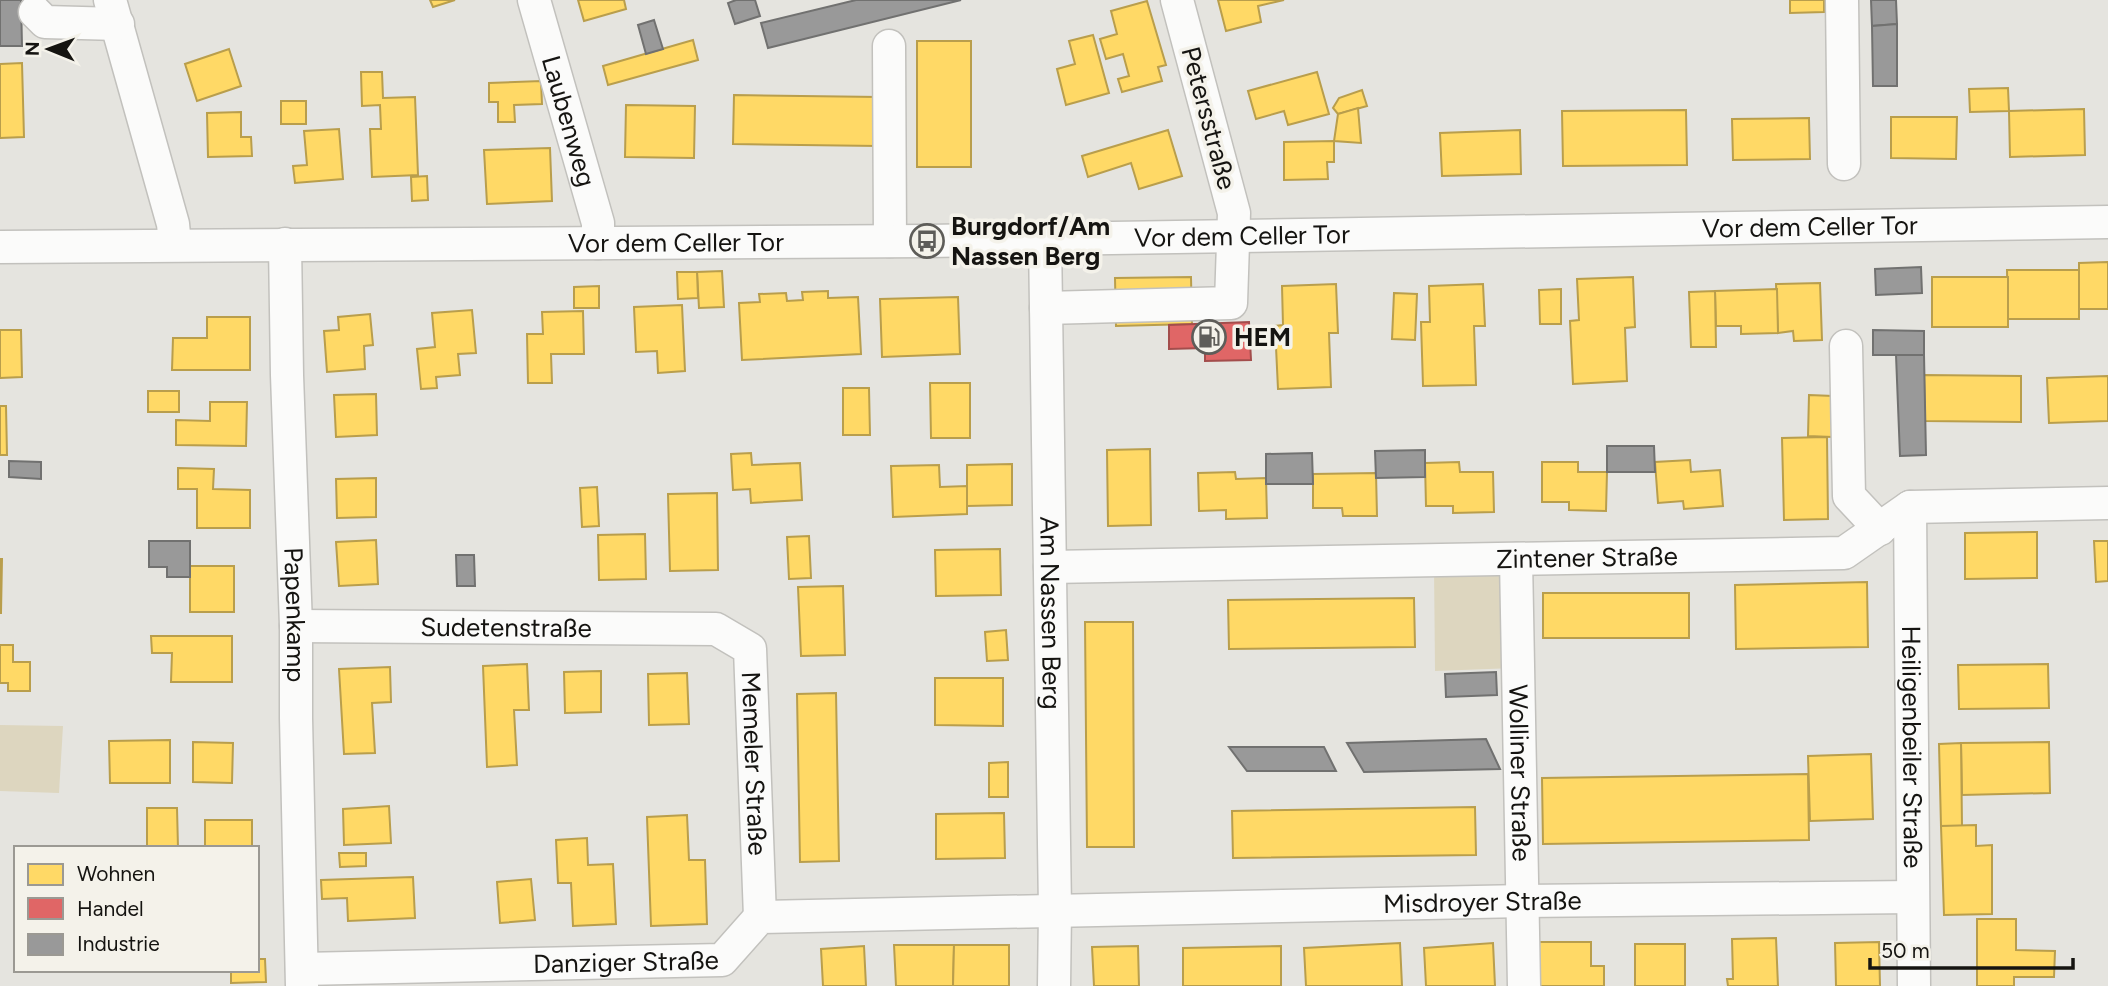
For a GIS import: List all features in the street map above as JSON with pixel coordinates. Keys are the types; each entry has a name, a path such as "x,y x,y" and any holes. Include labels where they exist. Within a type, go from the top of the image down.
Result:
{"street":[{"name":"Laubenweg","path":"534,0 598,223 598,243"},
{"name":"Petersstraße","path":"1046,308 1231,303 1234,213 1177,0"},
{"path":"1842,0 1844,164"},
{"path":"35,12 45,22 114,12 173,224 175,245"},
{"path":"890,46 890,241"},
{"name":"Vor dem Celler Tor","path":"0,247 1045,240 2108,222"},
{"name":"Am Nassen Berg","path":"1045,240 1054,986"},
{"name":"Papenkamp","path":"285,244 296,626 302,977"},
{"path":"1846,346 1849,496 1880,529"},
{"path":"1910,507 2108,503"},
{"name":"Zintener Straße","path":"1050,567 1844,553 1910,507"},
{"name":"Heiligenbeiler Straße","path":"1910,507 1914,986"},
{"name":"Wolliner Straße","path":"1516,559 1524,986"},
{"name":"Sudetenstraße","path":"296,626 716,629"},
{"name":"Memeler Straße","path":"716,629 750,649 760,917"},
{"name":"Misdroyer Straße","path":"1055,910 1912,897"},
{"path":"760,917 1055,910"},
{"name":"Danziger Straße","path":"302,977 722,960 760,917"}],"shaded area":[{"path":"1512,564 1515,668 1435,671 1434,565"},
{"path":"0,725 63,726 59,793 0,791"}],"building: Wohnen":[{"path":"430,0 455,0 433,7"},
{"path":"578,0 624,0 626,9 584,21"},
{"path":"1218,0 1284,0 1258,6 1261,22 1226,31"},
{"path":"1790,0 1824,0 1824,12 1790,13"},
{"path":"1147,1 1166,65 1158,67 1162,81 1122,92 1118,79 1129,76 1123,54 1106,59 1100,39 1117,34 1111,11"},
{"path":"1093,35 1109,93 1066,105 1057,69 1075,64 1069,41"},
{"path":"693,40 698,60 608,85 603,66"},
{"path":"917,41 971,41 971,167 917,167"},
{"path":"229,49 241,86 197,101 185,64"},
{"path":"22,63 24,137 0,138 0,64"},
{"path":"361,72 382,72 383,98 415,97 418,175 372,177 370,129 381,129 380,105 362,106"},
{"path":"1317,72 1329,114 1288,125 1284,111 1256,119 1248,91"},
{"path":"541,81 542,104 514,105 515,122 498,122 498,102 489,102 489,83"},
{"path":"2008,88 2009,111 1970,112 1969,89"},
{"path":"1362,90 1367,106 1338,114 1333,108 1339,98"},
{"path":"734,95 879,97 878,146 733,144"},
{"path":"281,101 306,101 306,124 281,124"},
{"path":"626,105 695,106 694,158 625,157"},
{"path":"1358,108 1361,143 1334,141 1338,114"},
{"path":"2084,109 2085,155 2010,157 2009,111"},
{"path":"1686,110 1687,165 1563,166 1562,111"},
{"path":"241,112 241,137 251,137 252,156 208,157 207,113"},
{"path":"1891,117 1957,117 1956,159 1891,158"},
{"path":"1809,118 1810,159 1733,160 1732,119"},
{"path":"339,129 343,179 295,183 293,166 307,165 304,131"},
{"path":"1168,130 1182,176 1139,189 1131,163 1088,177 1082,156"},
{"path":"1520,130 1521,174 1442,176 1440,133"},
{"path":"1334,141 1334,162 1327,162 1328,179 1284,180 1284,142"},
{"path":"550,148 552,201 487,204 484,150"},
{"path":"427,176 428,200 412,201 411,177"},
{"path":"2108,262 2108,309 2079,309 2079,263"},
{"path":"2007,270 2079,270 2079,319 2008,319"},
{"path":"722,271 724,307 699,308 697,272"},
{"path":"677,272 697,272 698,298 678,299"},
{"path":"1191,277 1192,324 1116,326 1115,278"},
{"path":"1633,277 1635,327 1625,328 1627,381 1573,384 1570,321 1579,320 1577,279"},
{"path":"1932,277 2008,277 2008,327 1932,327"},
{"path":"1820,283 1822,340 1794,341 1793,331 1778,333 1776,284"},
{"path":"1336,284 1338,333 1329,333 1331,387 1278,389 1275,326 1283,325 1282,286"},
{"path":"1483,284 1485,326 1474,326 1476,385 1423,386 1421,322 1430,322 1429,286"},
{"path":"599,286 599,308 574,308 574,287"},
{"path":"1561,289 1561,324 1540,324 1539,290"},
{"path":"1777,289 1778,333 1741,334 1741,326 1716,326 1715,291"},
{"path":"828,291 828,298 858,297 861,354 742,360 739,303 760,302 759,294 786,293 787,301 803,300 802,292"},
{"path":"1715,291 1716,347 1691,347 1689,292"},
{"path":"1394,293 1417,294 1415,340 1392,339"},
{"path":"958,297 960,354 882,357 880,299"},
{"path":"682,305 685,371 658,373 657,351 636,352 634,307"},
{"path":"472,310 476,353 458,354 460,375 436,377 437,388 421,389 417,349 435,347 432,313"},
{"path":"583,311 584,354 551,354 552,383 528,383 527,334 543,334 542,312"},
{"path":"370,314 373,345 364,346 365,369 327,372 324,331 339,330 338,317"},
{"path":"207,317 250,317 250,370 172,370 173,338 207,338"},
{"path":"0,330 21,330 22,377 0,378"},
{"path":"1924,375 2021,376 2021,422 1925,421"},
{"path":"2108,376 2108,421 2049,423 2047,378"},
{"path":"930,383 970,383 970,438 931,438"},
{"path":"843,388 869,388 870,435 843,435"},
{"path":"148,391 179,391 179,412 148,412"},
{"path":"376,394 377,435 336,437 334,395"},
{"path":"1809,395 1833,396 1832,437 1808,436"},
{"path":"210,402 247,402 246,446 176,445 176,420 210,421"},
{"path":"0,406 6,406 7,455 0,455"},
{"path":"1827,437 1828,519 1784,520 1782,438"},
{"path":"1150,449 1151,525 1108,526 1107,450"},
{"path":"751,453 752,465 800,463 802,500 751,503 750,489 733,490 731,454"},
{"path":"1690,460 1691,472 1720,470 1723,506 1684,509 1683,501 1658,503 1655,462"},
{"path":"1459,462 1460,472 1493,472 1494,512 1453,513 1453,506 1426,506 1425,463"},
{"path":"1542,462 1578,462 1578,472 1607,472 1606,511 1569,510 1569,502 1542,502"},
{"path":"1012,464 1012,505 967,506 967,465"},
{"path":"939,465 940,487 967,486 967,514 893,517 891,466"},
{"path":"178,468 214,469 213,489 250,490 250,528 197,528 197,489 178,489"},
{"path":"1235,472 1236,479 1266,478 1267,518 1226,519 1226,510 1199,511 1198,473"},
{"path":"1376,473 1377,516 1343,516 1342,508 1313,508 1313,474"},
{"path":"376,478 376,517 337,518 336,479"},
{"path":"597,487 599,526 582,527 580,488"},
{"path":"717,493 718,570 670,571 668,494"},
{"path":"2037,532 2037,578 1965,579 1965,533"},
{"path":"645,534 646,579 599,580 598,535"},
{"path":"809,536 811,578 789,579 787,537"},
{"path":"376,540 378,584 339,586 336,542"},
{"path":"2094,541 2108,541 2108,581 2096,582"},
{"path":"1000,549 1001,595 936,596 935,550"},
{"path":"2,559 1,613 0,613"},
{"path":"190,566 234,566 234,612 190,612"},
{"path":"1867,582 1868,647 1736,649 1735,585"},
{"path":"843,586 845,655 801,656 798,587"},
{"path":"1543,593 1689,593 1689,638 1543,638"},
{"path":"1414,598 1415,647 1229,649 1228,600"},
{"path":"1085,622 1133,622 1134,847 1087,847"},
{"path":"1006,630 1008,660 987,661 985,632"},
{"path":"151,636 232,636 232,682 171,682 172,653 152,653"},
{"path":"0,645 13,645 13,662 30,662 30,691 8,691 8,683 0,683"},
{"path":"527,664 529,710 514,710 517,765 487,767 483,666"},
{"path":"2048,664 2049,708 1959,709 1958,665"},
{"path":"390,667 391,702 372,703 375,753 344,754 339,669"},
{"path":"601,671 601,712 565,713 564,672"},
{"path":"687,673 689,724 649,725 648,674"},
{"path":"935,678 1003,678 1003,726 935,725"},
{"path":"836,693 839,861 800,862 797,694"},
{"path":"170,740 170,783 110,783 109,741"},
{"path":"193,742 233,743 232,783 193,782"},
{"path":"2049,742 2050,793 1962,795 1961,743"},
{"path":"1961,743 1962,826 1941,826 1939,744"},
{"path":"1871,754 1873,819 1810,821 1808,756"},
{"path":"1008,762 1008,797 989,797 989,763"},
{"path":"1808,774 1809,840 1543,844 1542,778"},
{"path":"389,806 391,843 344,845 343,809"},
{"path":"1475,807 1476,855 1233,858 1232,811"},
{"path":"147,808 177,808 178,846 147,846"},
{"path":"1004,813 1005,858 936,859 936,814"},
{"path":"687,815 689,860 705,860 707,924 651,926 647,817"},
{"path":"205,820 252,820 252,846 205,846"},
{"path":"1976,825 1976,846 1992,845 1992,914 1944,915 1941,826"},
{"path":"587,838 588,865 613,864 616,924 573,926 571,883 558,883 556,840"},
{"path":"339,853 366,853 366,866 340,867"},
{"path":"413,877 415,918 348,921 347,898 322,899 321,880"},
{"path":"531,879 535,920 500,923 497,882"},
{"path":"1977,919 2016,919 2016,950 2055,951 2054,977 2014,977 2014,986 1977,986"},
{"path":"1776,938 1778,986 1728,986 1727,979 1733,979 1732,939"},
{"path":"1537,942 1591,942 1591,966 1604,966 1604,986 1537,986"},
{"path":"1879,942 1880,986 1836,986 1835,943"},
{"path":"1400,943 1402,986 1306,986 1304,948"},
{"path":"1493,943 1495,986 1426,986 1424,948"},
{"path":"1635,944 1685,944 1685,986 1635,986"},
{"path":"894,945 954,945 953,986 896,986"},
{"path":"954,945 1009,945 1009,986 953,986"},
{"path":"864,946 866,986 823,986 821,949"},
{"path":"1138,946 1139,986 1094,986 1092,947"},
{"path":"1281,946 1281,986 1183,986 1183,948"},
{"path":"259,959 265,959 266,982 231,983 231,972 259,972"}],"building: Handel":[{"name":"HEM","path":"1249,322 1251,360 1205,361 1205,348 1169,349 1169,325"}],"building: Industrie":[{"path":"0,0 21,0 22,46 0,46"},
{"path":"755,0 760,16 735,24 728,3"},
{"path":"856,0 961,0 768,48 761,23"},
{"path":"1871,0 1896,0 1897,24 1872,26"},
{"path":"654,20 663,49 646,54 638,25"},
{"path":"1897,24 1897,86 1873,86 1872,26"},
{"path":"1921,267 1922,293 1876,295 1875,269"},
{"path":"1873,330 1924,331 1924,355 1873,355"},
{"path":"1896,355 1924,355 1926,455 1900,456"},
{"path":"1607,446 1654,446 1655,472 1607,472"},
{"path":"1425,450 1425,477 1376,478 1375,451"},
{"path":"1312,453 1313,484 1266,484 1266,454"},
{"path":"9,461 41,462 41,479 9,477"},
{"path":"149,541 190,541 190,577 167,577 167,567 149,567"},
{"path":"456,555 474,555 475,586 457,586"},
{"path":"1496,672 1497,695 1446,697 1445,674"},
{"path":"1486,739 1500,769 1364,772 1347,743"},
{"path":"1229,747 1324,747 1336,771 1247,771"}],"place":[{"name":"Burgdorf/Am Nassen Berg","path":"927,241"},
{"name":"HEM","path":"1209,337"}]}
